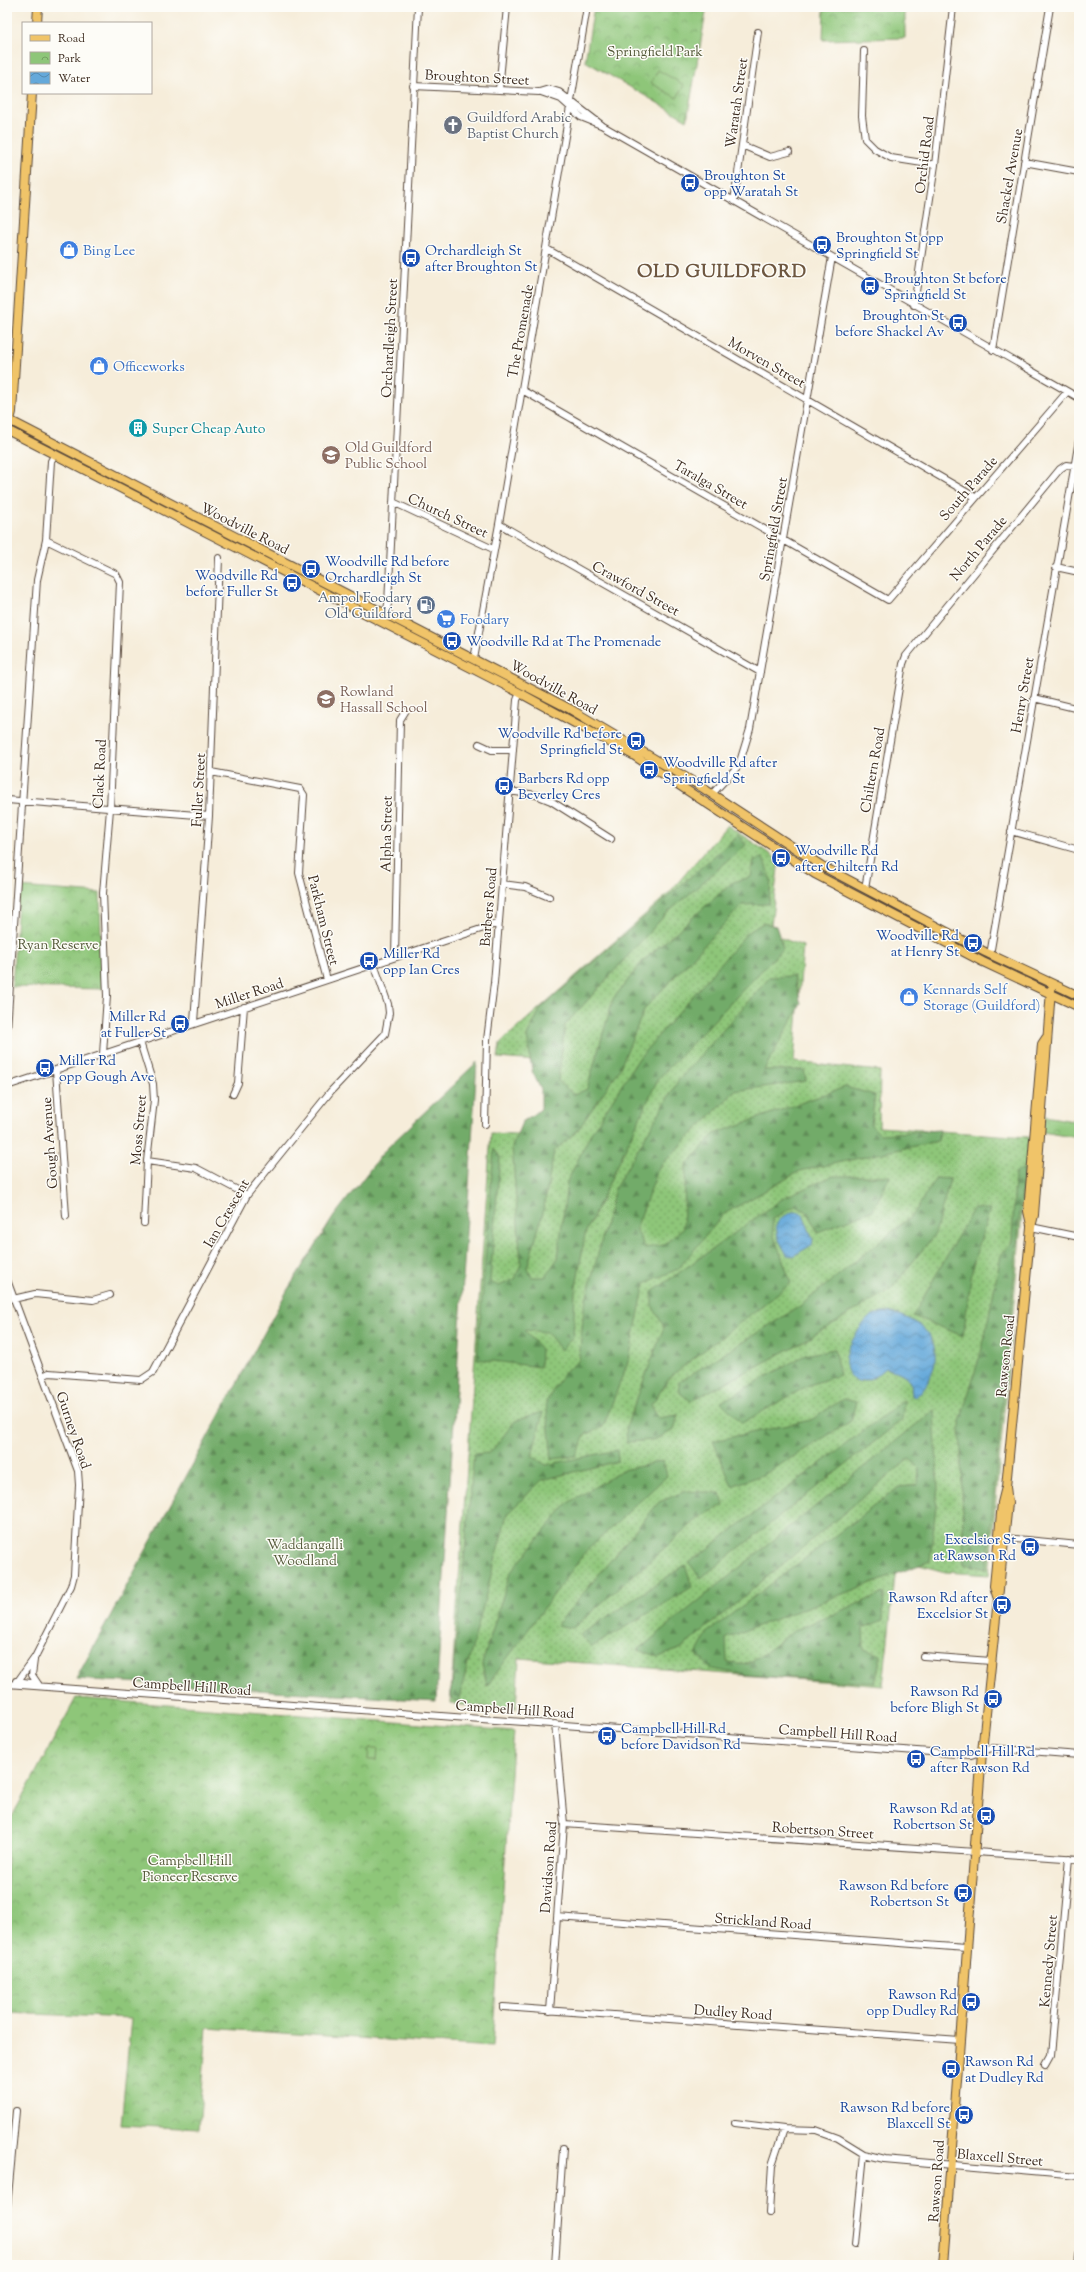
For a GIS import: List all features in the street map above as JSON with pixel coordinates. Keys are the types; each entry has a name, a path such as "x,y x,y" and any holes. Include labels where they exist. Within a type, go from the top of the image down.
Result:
{"main road":[{"path":"37,22 38,7"},
{"path":"7,430 9,420 32,94"},
{"name":"Woodville Road","path":"9,420 385,619 632,754 742,824 815,874 983,962 1079,1007"},
{"name":"Woodville Road","path":"7,430 147,503 385,619 474,659 570,710 712,794 822,866 990,955 1079,996"},
{"name":"Rawson Road","path":"997,1596 994,1586 1001,1510 1006,1487 1031,1227 1034,1215 1048,1043 1046,1038 1052,983"},
{"name":"Rawson Road","path":"943,2265 982,1752 997,1596 1000,1587 1008,1503 1006,1487"},
{"path":"995,1575 998,1571 1000,1547 1005,1538 1001,1510"}],"street":[{"name":"Orchardleigh Street","path":"385,619 393,502 418,7"},
{"path":"499,90 507,7"},
{"name":"The Promenade","path":"474,659 547,249 587,7"},
{"name":"Orchid Road","path":"914,305 935,165 953,7"},
{"name":"Shackel Avenue","path":"993,350 1050,7"},
{"name":"Waratah Street","path":"734,201 758,32"},
{"path":"864,51 862,116 865,139 875,149 891,158 935,165"},
{"name":"Broughton Street","path":"414,86 539,92 561,99 571,105 581,117 603,126 1077,397"},
{"path":"742,145 770,158 789,152"},
{"path":"1024,162 1079,172"},
{"name":"Morven Street","path":"547,249 975,497"},
{"name":"Springfield Street","path":"712,794 733,772 743,756 750,729 832,257"},
{"name":"Taralga Street","path":"522,390 888,600"},
{"path":"1077,397 1079,390"},
{"name":"South Parade","path":"888,600 975,497 1067,392"},
{"name":"Henry Street","path":"990,955 1079,440"},
{"path":"7,1030 23,802 36,580 46,540 51,461 55,454"},
{"name":"North Parade","path":"906,656 914,644 1060,469 1066,465 1075,470"},
{"name":"Church Street","path":"393,502 493,549"},
{"name":"Crawford Street","path":"499,524 760,672"},
{"name":"Clack Road","path":"46,540 116,574 120,582 110,810 103,893 107,996 103,1054"},
{"name":"Fuller Street","path":"194,1022 209,816 219,558"},
{"path":"1056,567 1079,572"},
{"name":"Chiltern Road","path":"865,889 901,672 906,656"},
{"name":"Barbers Road","path":"485,1124 490,1010 499,923 512,750 517,700 520,693"},
{"path":"1034,698 1079,709"},
{"name":"Alpha Street","path":"395,957 400,720 405,712"},
{"path":"479,744 492,750 512,750"},
{"name":"Parkham Street","path":"211,772 300,789 304,796 299,873 327,980"},
{"path":"509,791 536,795 551,801 611,839"},
{"path":"7,800 110,810 209,816"},
{"path":"1011,831 1079,850"},
{"path":"502,884 525,887 549,896"},
{"name":"Miller Road","path":"7,1086 140,1042 194,1022 499,923"},
{"name":"Ian Crescent","path":"43,1376 49,1373 142,1380 153,1372 247,1195 331,1091 384,1038 388,1008 374,964"},
{"path":"234,1094 238,1083 244,1007"},
{"name":"Moss Street","path":"140,1042 153,1084 154,1100 147,1161 144,1223"},
{"name":"Gough Avenue","path":"56,1070 66,1216"},
{"path":"147,1161 196,1168 247,1195"},
{"path":"1031,1227 1079,1237"},
{"name":"Gurney Road","path":"7,1280 78,1471 79,1485 74,1575 71,1586 35,1657 18,1681"},
{"path":"13,1299 35,1294 93,1300 110,1295"},
{"path":"1005,1538 1079,1545"},
{"path":"923,1656 991,1661"},
{"name":"Gurney Road","path":"35,1657 32,1675 38,1684"},
{"name":"Campbell Hill Road","path":"7,1683 18,1681 56,1687 971,1755 992,1748 1079,1755"},
{"name":"Campbell Hill Road","path":"7,1683 36,1688 46,1686"},
{"name":"Davidson Road","path":"550,2011 564,1824 555,1724"},
{"name":"Robertson Street","path":"564,1824 1079,1859"},
{"name":"Kennedy Street","path":"1046,2064 1051,2055 1069,1858"},
{"name":"Strickland Road","path":"557,1917 966,1948"},
{"name":"Dudley Road","path":"503,2007 960,2040"},
{"path":"7,2207 16,2111"},
{"name":"Blaxcell Street","path":"735,2123 784,2129 803,2128 827,2133 864,2154 884,2160 1079,2176"},
{"path":"769,2213 772,2165 784,2129"},
{"path":"555,2265 563,2148"},
{"path":"856,2244 864,2154"},
{"path":"1078,2265 1079,2253"}],"green space":[{"name":"Springfield Park","path":"594,7 707,7 687,120 585,61"},
{"path":"824,7 905,7 905,38 823,40"},
{"path":"658,70 684,85 677,98 651,83"},
{"path":"727,825 779,860 770,934 803,946 794,1062 880,1071 879,1127 1029,1137 989,1575 945,1572 897,1559 883,1686 519,1658 516,1709 450,1704 491,1133 516,1134 556,1104 559,1063 498,1058 500,1043 668,894"},
{"path":"738,835 746,845 665,915 565,1025 558,1081 574,1095 587,1089 613,999 643,961 733,882 751,877 754,860 763,858 771,880 769,904 742,905 645,1008 619,1070 577,1131 554,1151 543,1213 527,1268 532,1277 545,1277 558,1258 567,1182 590,1135 639,1058 747,933 763,923 776,926 783,948 658,1079 585,1234 575,1293 573,1337 561,1350 547,1332 524,1330 541,1349 540,1367 477,1359 494,1149 500,1157 490,1282 499,1286 515,1279 521,1264 512,1147 522,1122 541,1109 541,1090 532,1071 527,1036 541,1008"},
{"name":"Ryan Reserve","path":"19,887 100,893 102,989 12,987"},
{"path":"794,976 801,1004 764,1070 804,1070 806,1081 735,1091 659,1167 636,1229 645,1248 664,1245 683,1228 686,1166 714,1134 845,1087 875,1095 871,1125 880,1134 940,1130 938,1141 800,1171 724,1214 678,1269 645,1283 629,1359 603,1427 585,1435 576,1456 552,1459 546,1402 563,1374 579,1360 584,1308 615,1188 678,1081 770,977"},
{"name":"Waddangalli Woodland","path":"477,1062 436,1701 76,1679 288,1289 334,1216 385,1150"},
{"path":"1045,1116 1079,1122 1079,1138 1042,1132"},
{"path":"1024,1168 987,1569 964,1564 960,1422 983,1345 1001,1255 1012,1242 1015,1173"},
{"path":"833,1176 890,1176 873,1210 818,1232 806,1211 795,1206 772,1219 774,1236 791,1283 671,1376 651,1405 658,1418 678,1415 674,1430 654,1440 627,1442 626,1427 664,1327 652,1305 652,1292 785,1197"},
{"path":"936,1178 950,1179 935,1234 891,1289 801,1343 691,1401 680,1393 679,1382 800,1306 913,1215"},
{"path":"973,1209 990,1209 973,1264 963,1336 913,1316"},
{"path":"834,1349 840,1375 809,1385 742,1423 721,1402 805,1355"},
{"path":"843,1399 856,1402 851,1421 765,1474 732,1486 713,1441 811,1420"},
{"path":"904,1400 902,1420 701,1578 689,1563"},
{"path":"934,1410 938,1487 930,1561 726,1638 727,1662 749,1664 795,1630 884,1593 883,1620 863,1628 864,1649 881,1655 875,1683 748,1675 712,1669 696,1654 708,1632 899,1487 918,1485 919,1468 910,1458 682,1648 659,1657 638,1650"},
{"path":"543,1412 532,1456 546,1465 617,1450 618,1461 542,1480 507,1514 458,1702 451,1699 474,1454 490,1453 515,1421"},
{"path":"663,1461 667,1476 585,1552 487,1686 482,1664 510,1573 568,1503 623,1470"},
{"path":"686,1491 720,1493 724,1505 700,1517 573,1628 557,1625 659,1502"},
{"path":"685,1565 692,1587 592,1647 580,1635"},
{"name":"Campbell Hill Pioneer Reserve","path":"76,1698 514,1731 492,2047 207,2028 199,2129 121,2125 131,2018 7,2013 7,1826"},
{"path":"369,1748 378,1748 377,1760 368,1760"}],"water":[{"path":"792,1212 803,1214 813,1240 812,1245 793,1256 787,1255 778,1238 776,1225 781,1218"},
{"path":"889,1312 908,1318 918,1324 927,1332 932,1341 935,1351 933,1370 929,1380 916,1397 912,1396 911,1382 905,1376 896,1371 885,1368 873,1378 857,1382 847,1371 847,1352 861,1327 873,1315"}],"place":[{"name":"Guildford Arabic Baptist Church","path":"453,125"},
{"name":"Broughton St opp Waratah St","path":"690,183"},
{"name":"Broughton St opp Springfield St","path":"822,245"},
{"name":"Bing Lee","path":"69,250"},
{"name":"Orchardleigh St after Broughton St","path":"411,258"},
{"name":"Broughton St before Springfield St","path":"870,286"},
{"name":"Broughton St before Shackel Av","path":"958,323"},
{"name":"Officeworks","path":"99,366"},
{"name":"Super Cheap Auto","path":"138,428"},
{"name":"Old Guildford Public School","path":"331,455"},
{"name":"Woodville Rd before Orchardleigh St","path":"311,569"},
{"name":"Woodville Rd before Fuller St","path":"292,583"},
{"name":"Ampol Foodary Old Guildford","path":"426,605"},
{"name":"Foodary","path":"446,619"},
{"name":"Woodville Rd at The Promenade","path":"452,641"},
{"name":"Rowland Hassall School","path":"326,699"},
{"name":"Woodville Rd before Springfield St","path":"636,741"},
{"name":"Woodville Rd after Springfield St","path":"649,770"},
{"name":"Barbers Rd opp Beverley Cres","path":"504,786"},
{"name":"Woodville Rd after Chiltern Rd","path":"781,858"},
{"name":"Woodville Rd at Henry St","path":"973,943"},
{"name":"Miller Rd opp Ian Cres","path":"369,961"},
{"name":"Kennards Self Storage (Guildford)","path":"909,997"},
{"name":"Miller Rd at Fuller St","path":"180,1024"},
{"name":"Miller Rd opp Gough Ave","path":"45,1068"},
{"name":"Excelsior St at Rawson Rd","path":"1030,1547"},
{"name":"Rawson Rd after Excelsior St","path":"1002,1605"},
{"name":"Rawson Rd before Bligh St","path":"993,1699"},
{"name":"Campbell Hill Rd before Davidson Rd","path":"607,1736"},
{"name":"Campbell Hill Rd after Rawson Rd","path":"916,1759"},
{"name":"Rawson Rd at Robertson St","path":"986,1816"},
{"name":"Rawson Rd before Robertson St","path":"963,1893"},
{"name":"Rawson Rd opp Dudley Rd","path":"971,2002"},
{"name":"Rawson Rd at Dudley Rd","path":"951,2069"},
{"name":"Rawson Rd before Blaxcell St","path":"964,2115"}],"district":[{"name":"OLD GUILDFORD","path":"722,271"}]}
